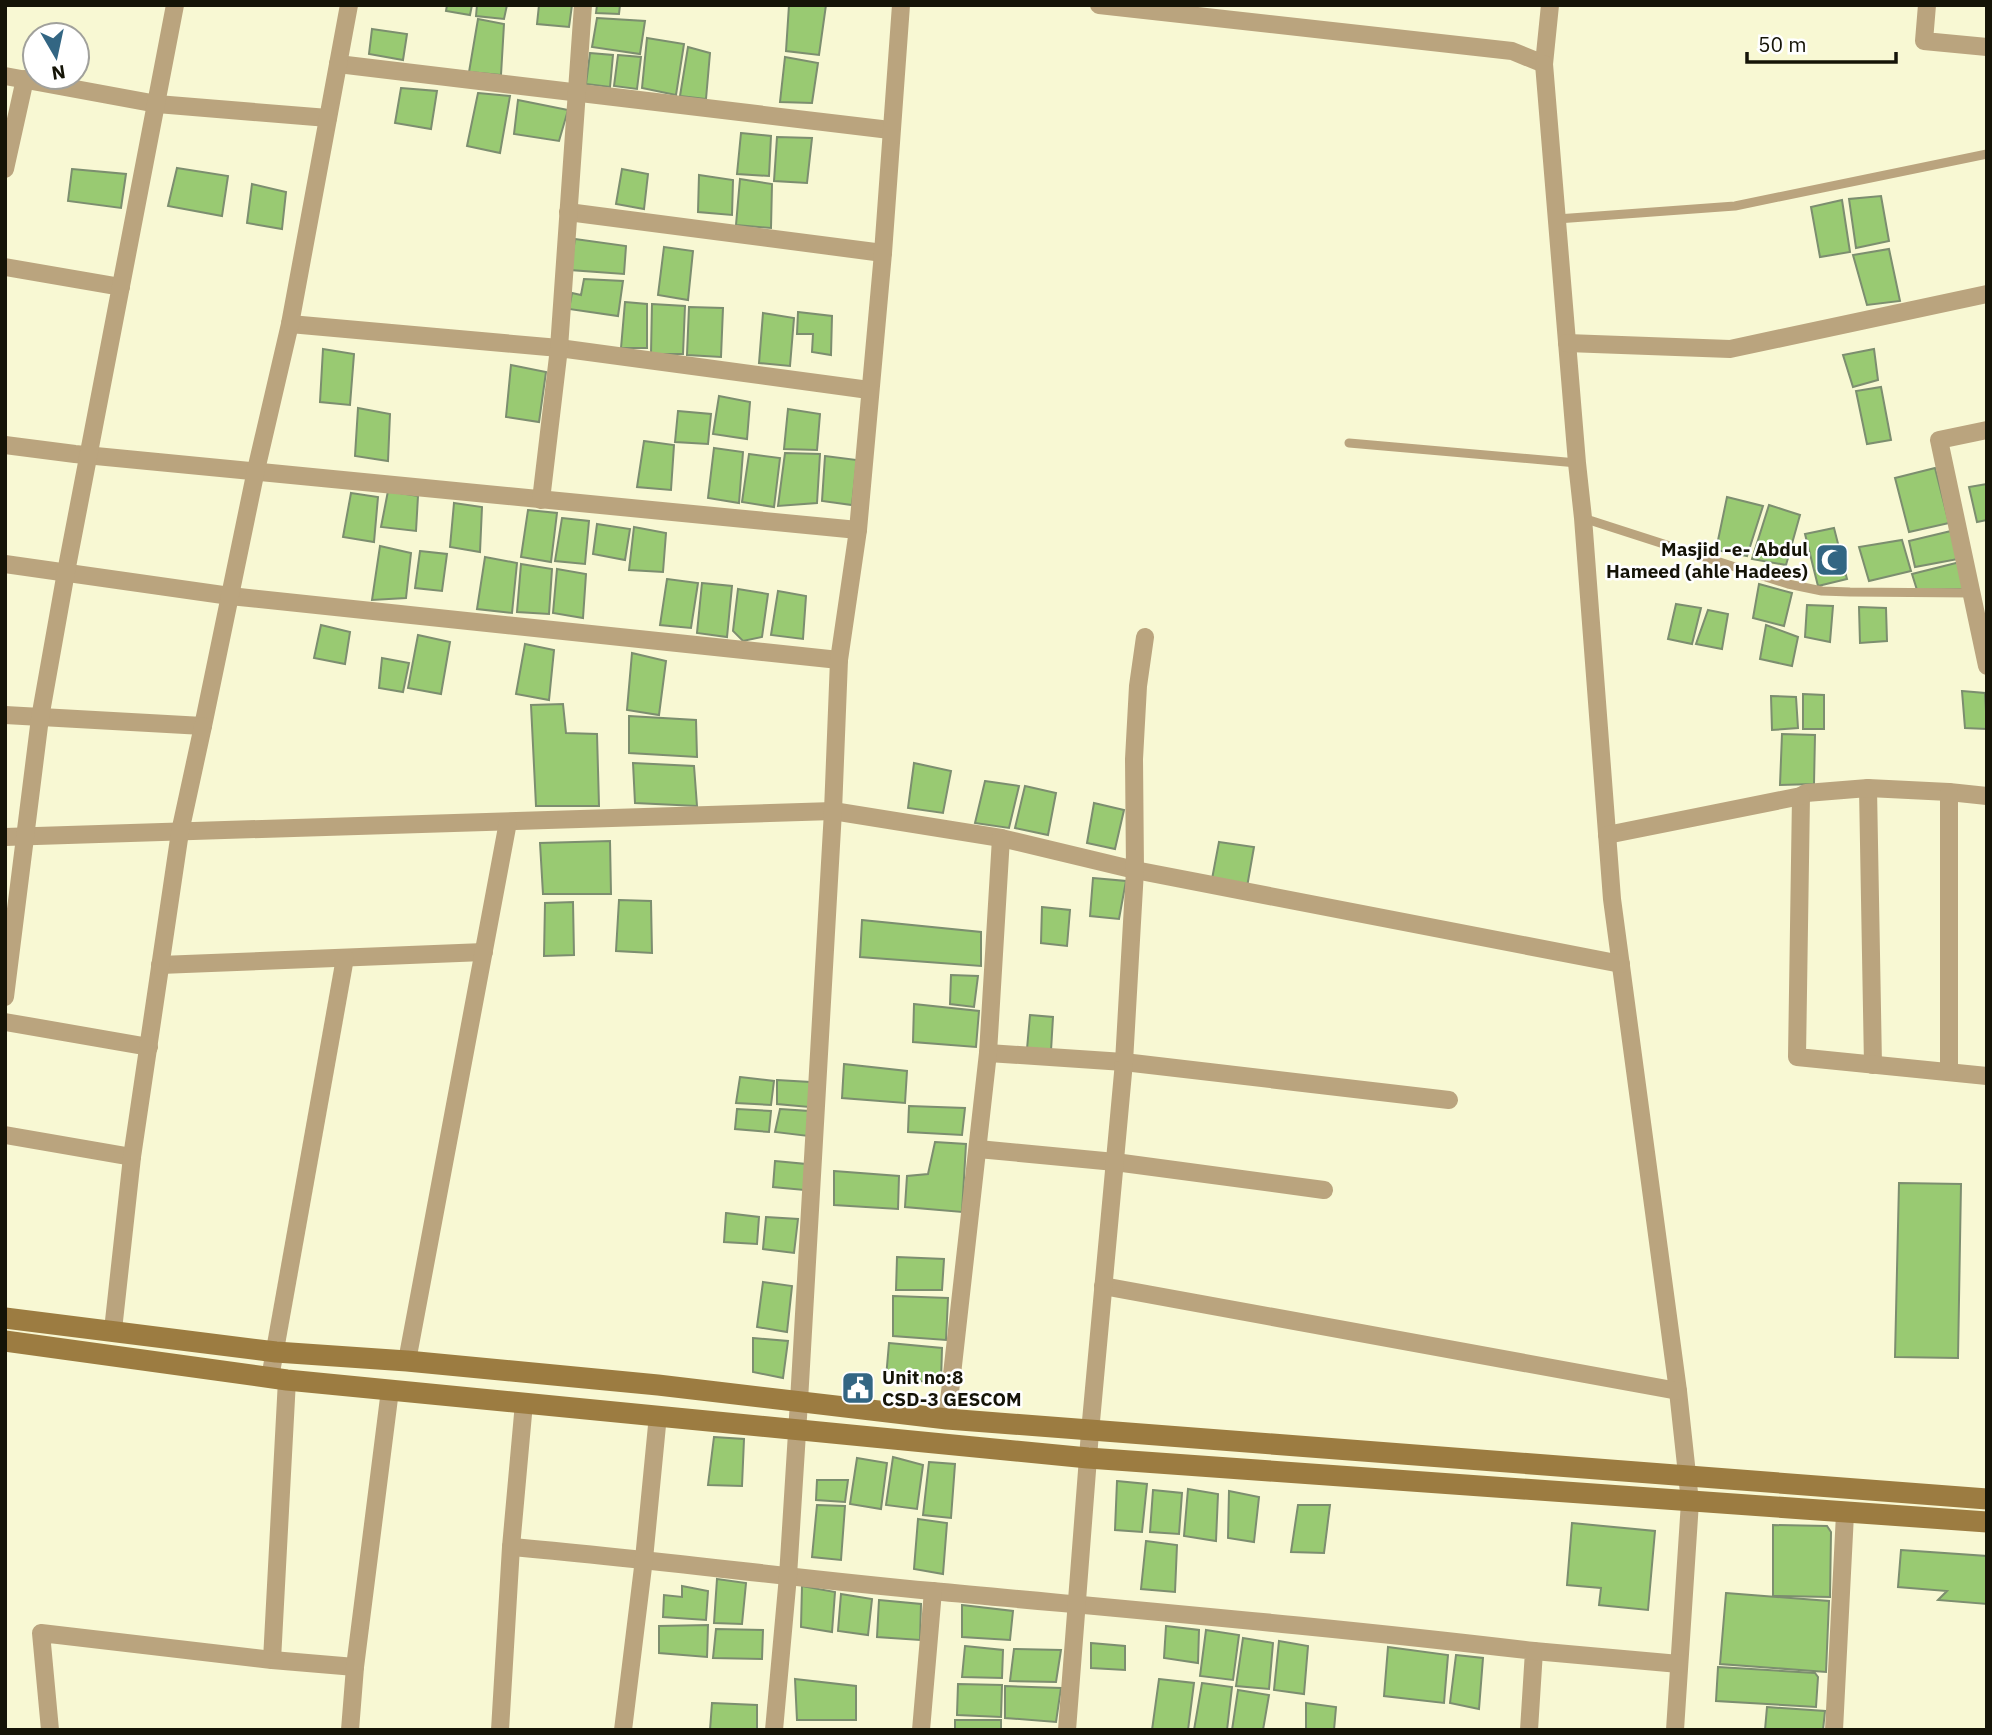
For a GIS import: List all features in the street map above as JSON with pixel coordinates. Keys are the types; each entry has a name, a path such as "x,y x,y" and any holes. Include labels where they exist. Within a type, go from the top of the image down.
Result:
{"street":[{"path":"5,997 40,718 175,5"},
{"path":"113,1331 132,1157 180,832 256,470 290,324 349,5"},
{"path":"541,500 559,348 583,5"},
{"path":"774,1730 788,1576 799,1401 839,660 858,530 883,253 901,5"},
{"path":"1099,5 1512,51 1544,64"},
{"path":"1550,5 1544,64 1607,835 1620,964 1678,1391 1690,1502 1675,1730"},
{"path":"1927,5 1924,41 1987,47"},
{"path":"338,64 890,130"},
{"path":"5,169 22,91"},
{"path":"88,91 157,104 328,118"},
{"path":"568,212 883,253"},
{"path":"5,267 121,287"},
{"path":"1567,343 1730,349 1987,294"},
{"path":"290,324 559,348 869,390"},
{"path":"1987,430 1939,440 1987,666"},
{"path":"5,445 858,530"},
{"path":"5,564 230,596 839,660"},
{"path":"1066,1730 1124,1062 1135,870 1138,686 1145,637"},
{"path":"5,715 203,726"},
{"path":"1607,835 1806,793 1868,788 1987,796"},
{"path":"1868,788 1873,1065"},
{"path":"1948,1072 1949,792"},
{"path":"1801,796 1797,1057 1987,1076"},
{"path":"5,837 833,810 1001,838 1135,870 1620,964"},
{"path":"407,1361 508,822"},
{"path":"947,1419 988,1053 1001,838"},
{"path":"160,965 484,952"},
{"path":"272,1660 279,1379 276,1352 345,958"},
{"path":"5,1022 149,1047"},
{"path":"988,1053 1124,1062 1449,1100"},
{"path":"5,1135 132,1157"},
{"path":"978,1149 1115,1162 1324,1191"},
{"path":"1103,1286 1678,1391"},
{"path":"5,1318 276,1352 407,1361 947,1419 1987,1499"},
{"path":"5,1340 279,1379 1088,1458 1845,1514 1987,1522"},
{"path":"350,1730 355,1667 390,1390"},
{"path":"500,1730 510,1547 524,1403"},
{"path":"623,1730 658,1415"},
{"path":"1834,1730 1845,1514"},
{"path":"510,1547 1679,1664"},
{"path":"921,1730 933,1591"},
{"path":"50,1730 41,1633 355,1667"},
{"path":"1529,1730 1534,1651"}],"lane":[{"path":"1557,219 1735,206 1987,154"},
{"path":"1349,443 1577,463"},
{"path":"1583,518 1788,584 1822,591 1971,593"}],"building":[{"path":"447,5 472,5 470,15 446,11"},
{"path":"477,5 507,5 504,19 476,16"},
{"path":"539,5 572,5 569,27 537,24"},
{"path":"597,5 620,5 619,14 596,13"},
{"path":"789,5 826,5 819,55 786,51"},
{"path":"597,18 645,21 640,54 592,47"},
{"path":"478,19 504,24 501,75 469,72"},
{"path":"372,29 407,34 403,60 369,54"},
{"path":"647,38 684,44 676,95 642,88"},
{"path":"688,47 710,53 706,99 680,96"},
{"path":"590,53 613,55 610,87 586,84"},
{"path":"618,55 641,57 637,89 614,86"},
{"path":"785,57 818,63 812,103 780,102"},
{"path":"401,88 437,91 431,129 395,123"},
{"path":"478,93 510,96 500,153 467,146"},
{"path":"518,100 568,110 559,141 514,134"},
{"path":"741,133 771,136 769,176 737,174"},
{"path":"777,137 812,138 807,183 774,181"},
{"path":"177,168 228,176 222,216 168,206"},
{"path":"72,169 126,174 121,208 68,201"},
{"path":"622,169 648,174 644,209 616,204"},
{"path":"699,175 733,180 732,215 698,212"},
{"path":"740,179 772,184 771,228 736,225"},
{"path":"252,184 286,192 282,229 247,223"},
{"path":"1881,196 1889,241 1856,248 1849,199"},
{"path":"1842,200 1850,252 1820,257 1811,207"},
{"path":"575,239 626,246 624,274 570,270"},
{"path":"664,247 693,251 688,300 658,295"},
{"path":"1889,249 1900,301 1867,305 1853,255"},
{"path":"584,279 623,281 618,316 569,309 572,293 581,295"},
{"path":"625,302 647,304 647,348 621,348"},
{"path":"652,304 685,306 683,354 651,354"},
{"path":"689,307 723,308 721,357 687,355"},
{"path":"798,312 832,316 831,355 812,352 813,334 797,334"},
{"path":"763,313 794,318 790,366 759,363"},
{"path":"323,349 354,354 350,405 320,402"},
{"path":"1874,349 1878,380 1853,387 1843,355"},
{"path":"511,365 546,372 539,422 506,417"},
{"path":"1881,387 1891,440 1867,444 1856,391"},
{"path":"719,396 750,402 747,439 713,434"},
{"path":"358,408 390,414 388,461 355,456"},
{"path":"788,409 820,414 817,450 784,449"},
{"path":"678,411 711,414 708,444 675,442"},
{"path":"644,441 674,445 671,490 637,487"},
{"path":"714,448 743,452 739,503 708,498"},
{"path":"785,453 820,454 817,503 778,506"},
{"path":"749,454 780,458 774,507 742,502"},
{"path":"825,456 857,460 852,505 822,501"},
{"path":"1935,468 1949,523 1909,532 1895,478"},
{"path":"1987,484 1987,520 1977,522 1969,487"},
{"path":"388,491 418,496 416,531 381,527"},
{"path":"351,493 378,497 374,542 343,537"},
{"path":"1727,497 1763,506 1747,556 1716,550"},
{"path":"454,503 482,507 480,552 450,547"},
{"path":"1769,505 1800,515 1786,565 1752,559"},
{"path":"528,510 557,513 551,562 521,557"},
{"path":"562,518 589,521 585,564 555,561"},
{"path":"597,524 630,529 625,560 593,554"},
{"path":"634,527 666,533 663,572 629,570"},
{"path":"1834,528 1847,579 1818,586 1805,534"},
{"path":"1951,531 1958,559 1915,567 1909,541"},
{"path":"1902,540 1911,571 1869,581 1859,547"},
{"path":"380,546 411,553 406,598 372,600"},
{"path":"420,551 447,554 442,591 415,588"},
{"path":"485,557 517,563 512,613 477,609"},
{"path":"1960,562 1966,589 1917,590 1912,574"},
{"path":"521,564 552,569 549,614 517,612"},
{"path":"557,569 586,574 583,618 553,613"},
{"path":"667,579 698,583 691,628 660,625"},
{"path":"702,583 732,586 727,637 697,633"},
{"path":"1759,584 1792,593 1784,626 1753,618"},
{"path":"738,589 768,594 762,637 743,641 733,631"},
{"path":"778,591 806,596 803,639 771,635"},
{"path":"1676,604 1701,608 1692,644 1668,639"},
{"path":"1807,605 1833,606 1830,642 1805,637"},
{"path":"1859,607 1886,608 1887,641 1860,643"},
{"path":"1708,610 1728,614 1722,649 1696,644"},
{"path":"321,625 350,632 345,664 314,658"},
{"path":"1766,625 1798,637 1792,666 1760,659"},
{"path":"418,635 450,642 441,694 408,688"},
{"path":"525,644 554,650 549,700 516,694"},
{"path":"632,653 666,661 659,715 627,710"},
{"path":"382,658 409,663 403,692 379,688"},
{"path":"1962,691 1985,693 1987,729 1965,728"},
{"path":"1803,694 1824,695 1824,729 1803,729"},
{"path":"1771,696 1796,697 1798,728 1772,730"},
{"path":"563,704 566,733 597,734 599,806 536,806 531,705"},
{"path":"629,716 696,720 697,757 629,753"},
{"path":"1782,734 1815,735 1814,784 1780,785"},
{"path":"633,763 694,766 697,806 635,803"},
{"path":"914,763 951,771 943,813 908,808"},
{"path":"985,781 1019,786 1009,828 975,823"},
{"path":"1025,786 1056,793 1048,835 1015,828"},
{"path":"1094,803 1124,810 1115,849 1087,843"},
{"path":"610,841 611,894 543,894 540,843"},
{"path":"1219,842 1254,847 1247,887 1212,879"},
{"path":"1093,878 1126,881 1119,919 1090,916"},
{"path":"619,900 651,901 652,953 616,951"},
{"path":"573,902 574,955 544,956 545,903"},
{"path":"1042,907 1070,910 1067,946 1041,943"},
{"path":"862,920 981,932 981,966 860,957"},
{"path":"951,975 978,976 974,1007 950,1004"},
{"path":"914,1004 979,1011 976,1047 913,1042"},
{"path":"1030,1015 1053,1017 1051,1051 1027,1049"},
{"path":"844,1064 907,1071 905,1103 842,1098"},
{"path":"740,1077 774,1081 771,1105 736,1103"},
{"path":"777,1080 810,1082 809,1107 777,1104"},
{"path":"909,1106 965,1108 962,1135 908,1132"},
{"path":"737,1109 771,1111 769,1132 735,1129"},
{"path":"780,1109 809,1111 808,1136 775,1132"},
{"path":"935,1142 966,1144 962,1212 905,1207 907,1176 928,1174"},
{"path":"775,1161 806,1164 804,1190 773,1187"},
{"path":"834,1171 899,1176 898,1209 834,1205"},
{"path":"1899,1183 1961,1184 1958,1358 1895,1357"},
{"path":"726,1213 759,1217 757,1244 724,1242"},
{"path":"766,1217 798,1219 794,1253 763,1249"},
{"path":"897,1257 944,1259 942,1290 896,1290"},
{"path":"763,1282 792,1286 787,1332 757,1327"},
{"path":"893,1296 948,1298 946,1340 893,1336"},
{"path":"753,1338 788,1341 783,1378 753,1372"},
{"path":"889,1343 942,1348 941,1383 886,1378"},
{"path":"714,1437 744,1439 742,1486 708,1485"},
{"path":"893,1457 923,1465 917,1509 886,1505"},
{"path":"857,1458 887,1463 881,1509 850,1504"},
{"path":"929,1462 955,1464 951,1518 923,1515"},
{"path":"817,1480 848,1480 845,1502 816,1500"},
{"path":"1117,1481 1147,1484 1142,1532 1115,1530"},
{"path":"1188,1489 1218,1494 1216,1541 1184,1536"},
{"path":"1153,1490 1182,1493 1179,1534 1150,1532"},
{"path":"1229,1491 1259,1497 1254,1542 1228,1538"},
{"path":"817,1505 845,1506 841,1560 812,1557"},
{"path":"1298,1505 1330,1505 1324,1553 1291,1552"},
{"path":"918,1519 947,1523 943,1574 914,1569"},
{"path":"1572,1523 1655,1531 1648,1610 1599,1605 1601,1588 1567,1585"},
{"path":"1773,1525 1827,1526 1831,1532 1830,1597 1773,1596"},
{"path":"1146,1541 1177,1545 1175,1592 1141,1589"},
{"path":"1901,1550 1987,1556 1987,1604 1938,1600 1947,1591 1898,1587"},
{"path":"717,1579 746,1583 742,1624 714,1623"},
{"path":"682,1586 708,1591 706,1620 663,1617 664,1595 682,1597"},
{"path":"802,1586 835,1592 832,1632 801,1627"},
{"path":"1726,1593 1829,1601 1826,1672 1720,1664"},
{"path":"841,1594 872,1599 868,1635 838,1631"},
{"path":"879,1600 921,1604 920,1640 877,1637"},
{"path":"962,1605 1013,1611 1010,1640 962,1637"},
{"path":"708,1625 707,1657 659,1653 659,1626"},
{"path":"1166,1626 1199,1630 1198,1663 1164,1658"},
{"path":"716,1629 763,1630 762,1659 713,1658"},
{"path":"1206,1630 1239,1635 1233,1680 1200,1676"},
{"path":"1243,1638 1273,1643 1269,1689 1236,1686"},
{"path":"1279,1641 1308,1646 1304,1694 1274,1690"},
{"path":"1091,1643 1125,1646 1125,1670 1091,1668"},
{"path":"965,1646 1003,1650 1002,1678 962,1677"},
{"path":"1388,1647 1448,1655 1444,1703 1384,1696"},
{"path":"1014,1649 1061,1650 1056,1682 1010,1681"},
{"path":"1456,1655 1483,1658 1479,1709 1450,1703"},
{"path":"1718,1667 1815,1673 1818,1677 1816,1707 1716,1701"},
{"path":"795,1679 856,1686 856,1720 797,1720"},
{"path":"1159,1679 1194,1683 1188,1730 1152,1730"},
{"path":"1202,1683 1232,1687 1227,1730 1194,1730"},
{"path":"958,1684 1002,1685 1001,1717 957,1715"},
{"path":"1005,1686 1061,1688 1056,1722 1005,1718"},
{"path":"1238,1690 1269,1695 1263,1730 1232,1730"},
{"path":"712,1703 757,1705 757,1730 710,1730"},
{"path":"1306,1703 1336,1707 1334,1730 1306,1730"},
{"path":"1767,1707 1825,1711 1823,1730 1765,1730"},
{"path":"955,1720 1001,1720 1001,1730 955,1730"}],"place":[{"name":"Masjid -e- Abdul Hameed (ahle Hadees)","path":"1832,560"},
{"name":"Unit no:8 CSD-3 GESCOM","path":"858,1388"}]}
